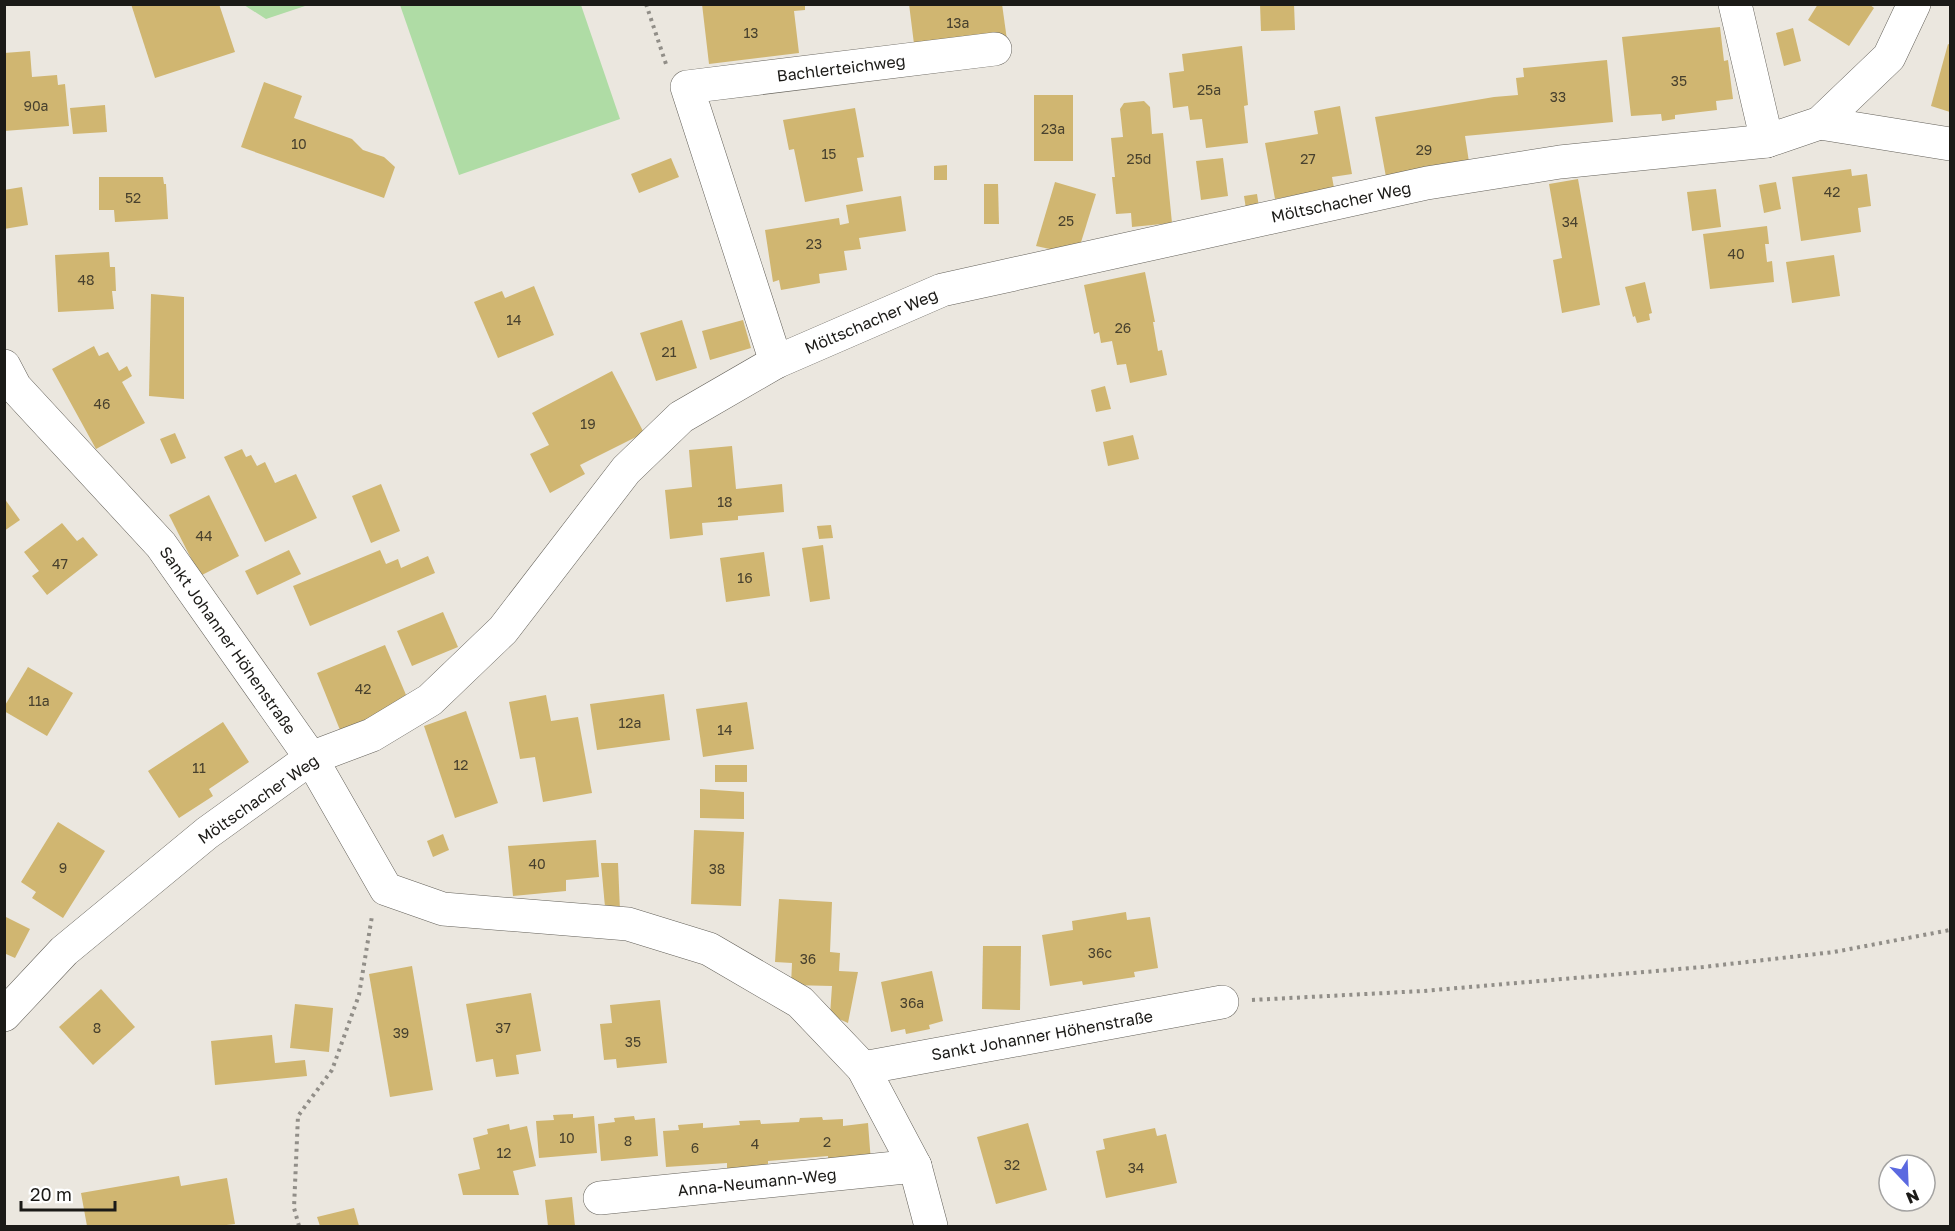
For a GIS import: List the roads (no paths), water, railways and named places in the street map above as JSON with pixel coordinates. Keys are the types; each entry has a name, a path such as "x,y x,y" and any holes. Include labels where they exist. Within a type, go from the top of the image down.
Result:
{"street":[{"path":"1735,4 1767,141"},
{"name":"Möltschacher Weg","path":"4,1015 64,951 207,833 311,758 372,735 430,700 503,630 626,470 681,417 776,362 942,290 1427,183 1560,162 1767,141 1820,123 1889,57 1914,4"},
{"name":"Bachlerteichweg","path":"776,362 687,87 995,49"},
{"path":"1820,123 1950,144"},
{"name":"Sankt Johanner Höhenstraße","path":"8,382 161,544 311,758 386,889 443,909 628,924 710,949 800,1002 863,1068 1222,1002"},
{"path":"863,1068 915,1166 931,1227"},
{"name":"Anna-Neumann-Weg","path":"600,1198 915,1166"}]}
